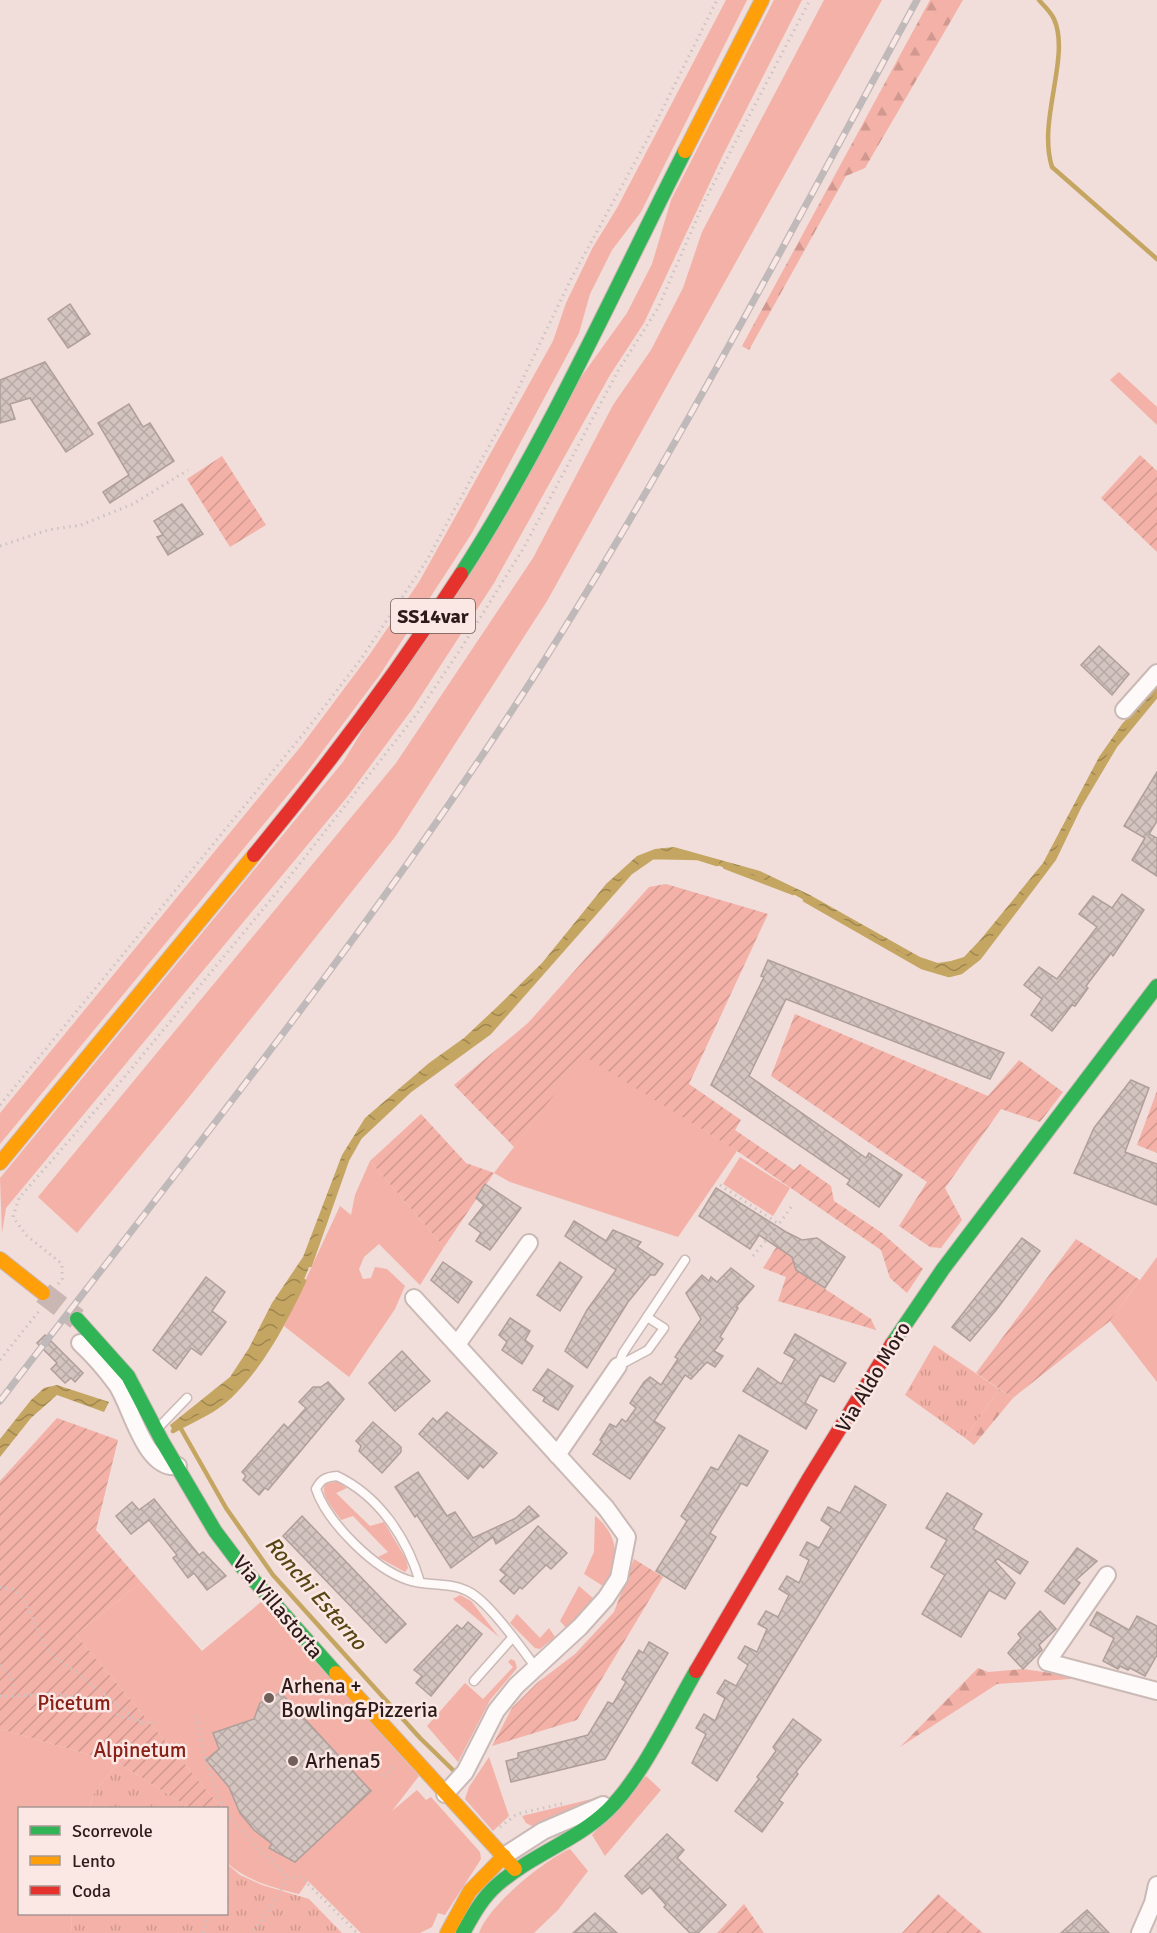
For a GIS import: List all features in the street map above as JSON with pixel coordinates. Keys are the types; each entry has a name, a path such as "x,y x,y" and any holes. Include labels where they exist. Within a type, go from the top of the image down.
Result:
{"main road":[{"name":"SS14var","path":"0,1163 303,796 399,669 480,544 550,416 762,0"},
{"name":"Via Aldo Moro","path":"552,1845 596,1823 611,1810 625,1792 808,1480 905,1324 943,1269 1157,987"},
{"path":"0,1258 49,1291"},
{"name":"Via Villastorta","path":"76,1319 95,1336 128,1376 156,1430 215,1531 242,1567 509,1863"},
{"name":"Via Aldo Moro","path":"463,1933 476,1908 476,1896 509,1863"},
{"name":"Via Aldo Moro","path":"447,1933 470,1891 509,1863"}],"street":[{"path":"1124,710 1157,673"},
{"path":"458,1343 529,1243"},
{"path":"414,1298 458,1343 606,1508 627,1537 619,1578 606,1598 538,1669 516,1686 496,1711 465,1772 445,1794"},
{"path":"80,1343 119,1388 151,1454 167,1467 178,1466"},
{"path":"557,1455 618,1366"},
{"path":"1107,1575 1047,1662 1157,1691"},
{"name":"Via Aldo Moro","path":"509,1863 543,1831 592,1812 625,1792"},
{"name":"Via Aldo Moro","path":"509,1863 536,1846 552,1845"},
{"path":"1140,1933 1155,1904 1157,1885"}],"lane":[{"path":"618,1366 623,1353 685,1260"},
{"path":"618,1366 648,1350 664,1328 647,1317"},
{"path":"156,1430 187,1398"},
{"path":"420,1582 413,1559 400,1536 368,1495 337,1476 320,1482 316,1488 322,1506 356,1544 386,1569 408,1581 459,1588 472,1593 513,1637 538,1669"},
{"path":"474,1681 513,1637"}],"path":[{"path":"0,1105 304,733 361,659 427,560 502,422 571,279 647,140 717,0"},
{"path":"0,546 48,530 81,525 122,508 188,471"},
{"path":"720,1185 779,1224"},
{"path":"753,1256 792,1206"},
{"path":"49,1291 62,1279"},
{"path":"0,1360 41,1308"},
{"path":"0,1587 15,1590 23,1599 47,1650 143,1724"},
{"path":"0,1665 10,1675 16,1697"},
{"path":"0,1696 66,1695 96,1704 143,1724 158,1722"},
{"path":"196,1716 206,1761 222,1807"},
{"path":"383,1776 400,1765"},
{"path":"228,1815 287,1878"},
{"path":"287,1878 301,1877 357,1933"},
{"path":"253,1933 278,1896 287,1878"},
{"path":"203,1933 209,1915"}],"green space":[{"path":"726,0 747,0 641,212 612,250 590,294 579,333 472,533 379,676 306,773 0,1144 0,1113 302,745 370,654 419,582 553,341 566,303 593,247 617,208"},
{"path":"774,0 802,0 723,155 644,323 610,375 494,583 413,708 348,796 6,1208 2,1233 0,1178 343,762 581,377 627,313 652,264 671,200"},
{"path":"824,0 882,0 547,601 395,837 185,1102 77,1233 38,1197 396,763 533,558 613,405 651,350 683,288 702,232"},
{"path":"930,0 963,0 865,168 846,176 749,350 742,346"},
{"path":"1119,372 1157,407 1157,425 1110,380"},
{"path":"1140,455 1157,471 1157,552 1101,498"},
{"path":"222,456 266,525 230,547 187,479"},
{"path":"666,884 768,914 689,1084 741,1120 735,1130 794,1170 800,1164 831,1186 834,1201 882,1233 923,1269 907,1293 890,1278 881,1250 737,1151 584,1056 514,1147 454,1085 528,1023 649,887"},
{"path":"795,1014 988,1096 1019,1060 1063,1092 1040,1122 1001,1109 945,1188 962,1220 941,1248 930,1247 899,1226 927,1182 771,1076"},
{"path":"584,1055 737,1151 678,1237 510,1182 494,1173"},
{"path":"1157,1091 1157,1153 1137,1145"},
{"path":"421,1114 466,1163 494,1173 444,1247 370,1161"},
{"path":"740,1157 790,1188 773,1216 723,1184"},
{"path":"370,1161 444,1247 420,1285 379,1244 364,1257 359,1269 363,1279 371,1278 375,1267 387,1269 405,1286 395,1309 349,1377 284,1326 340,1206 351,1215 355,1195"},
{"path":"1076,1239 1140,1280 1110,1321 1013,1398 976,1373"},
{"path":"777,1246 792,1257 796,1270 871,1319 876,1330 778,1301 786,1277 763,1268"},
{"path":"1157,1257 1157,1382 1110,1321"},
{"path":"934,1345 999,1389 965,1438 905,1395"},
{"path":"999,1389 1013,1398 974,1445 965,1438"},
{"path":"57,1418 118,1440 96,1530 141,1582 76,1635 219,1807 188,1807 118,1763 0,1729 0,1481"},
{"path":"338,1482 347,1488 336,1493 370,1526 384,1522 406,1559 408,1568 405,1572 378,1557 388,1552 353,1516 341,1520 324,1491 325,1486 329,1483"},
{"path":"595,1516 609,1531 615,1549 613,1567 603,1586 584,1574 594,1552"},
{"path":"634,1559 663,1577 577,1720 492,1746 512,1708 537,1683 575,1654 614,1612"},
{"name":"Arhena5","path":"141,1582 202,1651 261,1602 419,1776 392,1811 417,1790 426,1800 431,1797 480,1852 481,1859 445,1915 438,1913 432,1927 420,1933 361,1933 308,1881 299,1894 252,1879 228,1864 228,1807 220,1806 76,1635"},
{"path":"579,1586 594,1599 568,1630 560,1621"},
{"path":"460,1595 471,1601 499,1637 453,1599"},
{"path":"517,1614 540,1638 549,1628 555,1637 540,1649 535,1648 510,1623"},
{"path":"511,1659 515,1661 517,1668 490,1700 458,1762 427,1726 465,1683 483,1699 513,1667 508,1662"},
{"path":"978,1668 988,1672 1023,1669 1085,1678 997,1684 900,1747"},
{"path":"0,1729 118,1763 94,1793 89,1807 18,1807 18,1915 72,1915 71,1933 0,1933"},
{"path":"489,1757 509,1816 493,1831 465,1799 469,1787"},
{"path":"118,1763 188,1807 89,1807 94,1793"},
{"path":"646,1776 661,1790 605,1856 592,1835"},
{"path":"608,1795 593,1806 536,1828 526,1823 522,1816"},
{"path":"570,1849 588,1871 558,1910 534,1933 479,1933 493,1910 518,1885 546,1863"},
{"path":"228,1865 240,1875 262,1885 309,1899 342,1933 71,1933 72,1915 228,1915"},
{"path":"938,1894 983,1933 902,1933"},
{"path":"744,1904 764,1933 717,1933"}],"water":[{"path":"1157,685 1157,695 1115,746 1080,805 1054,859 979,958 961,972 949,975 922,967 788,891 698,858 654,857 630,873 489,1033 409,1091 360,1137 347,1160 327,1223 303,1282 279,1330 257,1363 228,1398 173,1431 170,1425 230,1377 249,1348 272,1303 303,1257 342,1155 365,1118 429,1063 464,1038 498,1006 542,963 606,884 637,856 655,849 674,847 760,871 810,895 920,957 938,963 964,957 1043,863 1099,757 1122,724"},
{"path":"57,1385 109,1402 104,1412 57,1395 31,1418 0,1457 0,1439 31,1400 44,1388"}],"building":[{"path":"70,304 90,334 68,348 48,319"},
{"path":"45,362 93,434 66,452 30,398 10,404 15,419 0,423 0,380"},
{"path":"129,404 143,427 150,423 174,461 110,503 103,492 129,475 98,423"},
{"path":"182,504 203,534 168,555 157,537 163,535 154,521"},
{"path":"1099,646 1129,674 1112,695 1081,665"},
{"path":"1157,772 1157,821 1149,834 1157,838 1157,876 1132,860 1145,838 1124,826"},
{"path":"1122,894 1144,910 1113,956 1111,953 1086,986 1088,988 1075,1006 1072,1005 1052,1031 1031,1015 1042,999 1024,985 1039,967 1057,979 1097,927 1079,914 1093,896 1112,908"},
{"path":"768,960 1004,1053 990,1079 786,999 749,1076 866,1158 869,1153 902,1175 879,1207 847,1184 850,1180 711,1085 764,977 761,976"},
{"path":"1131,1080 1149,1088 1125,1152 1157,1164 1157,1205 1074,1173 1094,1128"},
{"path":"485,1184 521,1208 490,1250 476,1241 481,1233 469,1224 484,1205 476,1198"},
{"path":"716,1188 786,1232 802,1240 817,1238 845,1257 825,1288 796,1270 792,1257 759,1235 750,1249 699,1216"},
{"path":"574,1221 606,1241 613,1230 641,1242 637,1247 663,1264 655,1275 650,1275 628,1302 587,1368 565,1351 587,1310 616,1270 565,1236"},
{"path":"1022,1238 1040,1251 970,1341 952,1327"},
{"path":"443,1262 472,1282 458,1303 431,1280"},
{"path":"560,1262 582,1277 560,1311 537,1295"},
{"path":"731,1268 754,1286 736,1307 738,1308 720,1337 723,1339 714,1351 723,1356 715,1367 707,1362 691,1379 685,1375 654,1421 665,1428 630,1479 593,1454 610,1424 616,1427 622,1419 626,1422 636,1408 630,1403 644,1382 650,1377 661,1385 678,1359 675,1357 701,1319 686,1293 702,1275 709,1281 711,1277 717,1282"},
{"path":"206,1277 225,1292 212,1311 226,1322 201,1355 191,1348 176,1369 153,1350"},
{"path":"510,1318 530,1331 525,1340 533,1346 522,1364 502,1350 507,1342 499,1335"},
{"path":"795,1334 846,1363 834,1382 820,1375 805,1403 817,1410 806,1429 743,1391 758,1368 781,1384 795,1359 784,1353"},
{"path":"45,1335 83,1373 75,1382 71,1378 65,1383 51,1369 57,1363 37,1343"},
{"path":"402,1351 430,1381 395,1411 369,1383"},
{"path":"548,1369 573,1386 558,1410 543,1401 545,1397 533,1390"},
{"path":"328,1382 344,1399 268,1490 265,1488 259,1495 243,1480 246,1476 242,1472 284,1424 288,1428 306,1408 299,1402 313,1387 321,1387"},
{"path":"447,1412 497,1453 483,1468 480,1465 468,1479 419,1434 433,1418 437,1422"},
{"path":"373,1422 401,1447 401,1452 382,1473 359,1451 361,1446 356,1441"},
{"path":"739,1435 768,1451 747,1486 741,1483 710,1533 716,1537 685,1589 656,1571 687,1521 681,1516 711,1467 718,1470"},
{"path":"418,1472 447,1516 455,1512 473,1538 516,1518 529,1506 539,1516 496,1544 493,1537 451,1568 417,1515 415,1517 395,1487"},
{"path":"855,1486 886,1505 717,1781 692,1763 706,1734 696,1728 704,1714 715,1721 725,1698 717,1693 725,1680 736,1686 748,1665 738,1658 745,1646 757,1652 767,1629 758,1624 766,1611 778,1617 789,1595 779,1589 787,1576 799,1583 809,1560 800,1555 807,1542 819,1548 831,1527 821,1520 828,1507 840,1513"},
{"path":"947,1493 982,1514 973,1529 1028,1562 1020,1574 998,1559 995,1561 1015,1583 1005,1599 989,1590 961,1637 922,1614 945,1575 931,1567 947,1540 926,1528"},
{"path":"154,1499 199,1555 203,1552 226,1576 207,1590 194,1573 188,1578 173,1558 177,1555 149,1520 131,1534 116,1516 132,1502 139,1510"},
{"path":"302,1516 406,1624 386,1643 283,1536"},
{"path":"538,1526 567,1553 551,1569 546,1565 514,1594 500,1581 506,1575 500,1570"},
{"path":"1077,1548 1097,1561 1076,1580 1080,1583 1064,1604 1045,1591"},
{"path":"1040,1611 1056,1629 1039,1645 1042,1650 1023,1669 1008,1653 1021,1638 1018,1634"},
{"path":"1097,1612 1129,1630 1137,1616 1157,1626 1157,1655 1145,1676 1130,1668 1128,1670 1120,1666 1118,1669 1103,1661 1114,1638 1090,1625"},
{"path":"468,1622 482,1634 431,1696 416,1683 422,1676 414,1670 457,1625 462,1629"},
{"path":"649,1642 668,1653 605,1759 511,1782 506,1761 518,1758 518,1753 588,1735 608,1702 613,1704 626,1682 622,1679 639,1650 643,1653"},
{"path":"280,1692 371,1791 295,1862 269,1848 272,1844 254,1830 240,1813 229,1787 206,1760 219,1749 213,1733 254,1719 260,1703 264,1701 268,1703"},
{"path":"793,1719 821,1740 796,1772 798,1774 779,1800 783,1803 762,1832 735,1811 759,1779 757,1777 776,1751 773,1747"},
{"path":"667,1834 684,1850 677,1858 726,1905 698,1933 690,1933 664,1907 666,1905 650,1887 642,1894 625,1876"},
{"path":"1087,1910 1109,1933 1061,1933"},
{"path":"595,1913 617,1933 573,1933"}],"waterway":[{"path":"1039,0 1053,16 1058,34 1059,52 1048,129 1048,149 1052,167 1157,259"},
{"path":"805,900 922,967 949,975 961,972 979,958 1054,859 1080,805 1115,746 1157,695"},
{"path":"310,1265 347,1160 360,1137 409,1091 489,1033 630,873 653,857 698,858 717,864"},
{"path":"725,867 793,893"},
{"path":"173,1431 216,1407 241,1385 272,1342 304,1281"},
{"name":"Ronchi Esterno","path":"180,1427 226,1508 273,1575 420,1738 454,1771"}],"tunnel":[{"path":"43,1293 77,1319"}],"railway":[{"path":"0,1401 343,953 409,862 535,675 586,593 684,425 917,0"}],"traffic: fast":[{"path":"461,574 551,419 685,151"},
{"path":"892,1344 943,1269 1157,986"},
{"path":"77,1319 128,1376 162,1441 215,1531 242,1567 336,1673"},
{"path":"463,1933 482,1901 497,1885 524,1865 582,1831 621,1796 644,1763 696,1671"}],"traffic: slow":[{"path":"685,151 762,0"},
{"path":"0,1163 254,855"},
{"path":"0,1259 43,1293"},
{"path":"336,1673 515,1869"},
{"path":"447,1933 470,1891 504,1856"}],"traffic: jam":[{"path":"254,855 362,718 461,574"},
{"path":"696,1671 808,1480 892,1344"}],"place":[{"name":"Arhena + Bowling&Pizzeria","path":"269,1698"},
{"name":"Arhena5","path":"293,1761"}],"park label":[{"name":"Picetum","path":"74,1703"},
{"name":"Alpinetum","path":"140,1750"}]}
